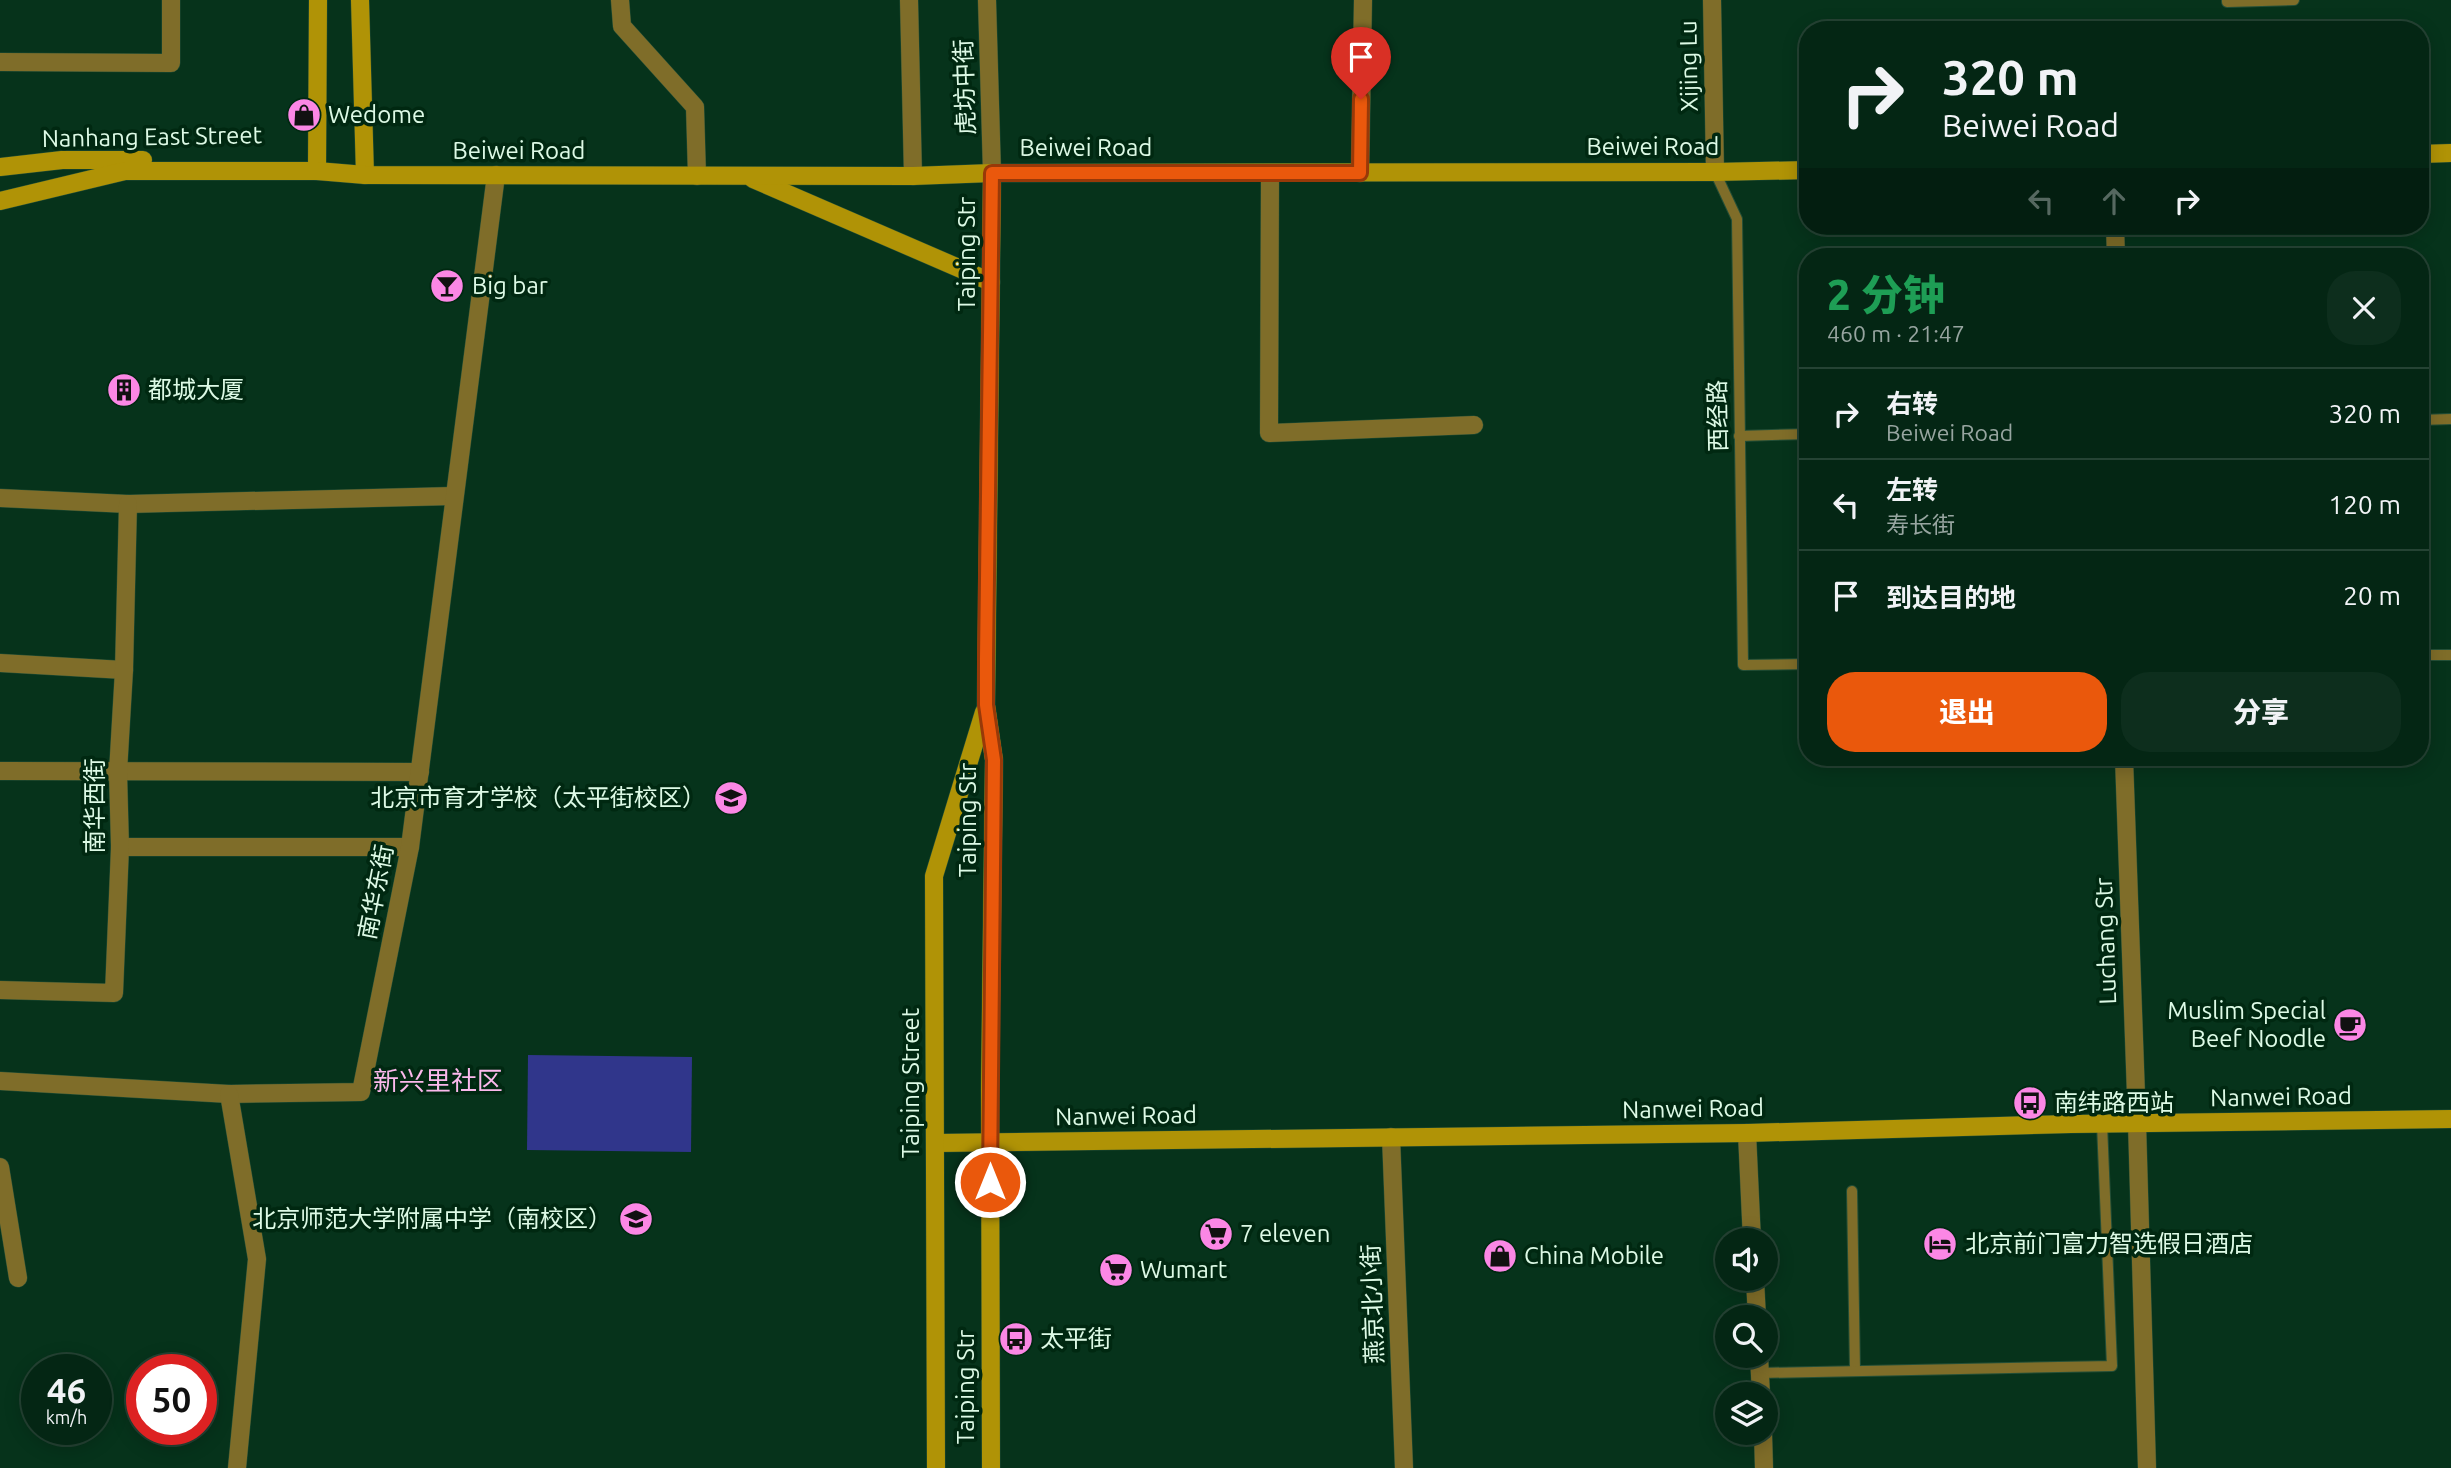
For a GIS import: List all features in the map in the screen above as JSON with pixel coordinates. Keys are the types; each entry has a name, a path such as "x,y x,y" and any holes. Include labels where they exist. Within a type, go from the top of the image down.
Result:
{"street":[{"path":"0,62 171,63 171,0"},
{"path":"317,171 318,0"},
{"path":"360,0 365,176"},
{"path":"620,0 622,26 695,107 697,176"},
{"path":"909,0 914,176"},
{"name":"虎坊中街","path":"987,0 992,173"},
{"path":"1360,173 1363,0"},
{"name":"Xijing Lu","path":"1712,0 1714,172"},
{"path":"2429,154 2451,153"},
{"name":"Nanhang East Street","path":"0,167 62,160 304,159 317,171"},
{"name":"Beiwei Road","path":"317,171 365,176 914,176 992,173 1799,170"},
{"name":"Nanhang East Street","path":"0,201 125,171 317,171"},
{"name":"Taiping Str","path":"991,1468 990,1142 994,760 986,705 992,173"},
{"path":"1270,173 1269,432 1474,425"},
{"name":"南华东街","path":"0,1081 229,1094 361,1092 410,847 496,175"},
{"path":"746,176 991,282"},
{"path":"0,498 128,504 453,496"},
{"name":"南华西街","path":"0,990 114,993 120,847 118,772 124,670 128,504"},
{"path":"0,663 124,670"},
{"name":"Taiping Street","path":"936,1468 934,876 986,705"},
{"name":"Luchang Str","path":"2124,766 2147,1468"},
{"path":"0,771 420,772"},
{"path":"120,847 410,847"},
{"path":"229,1094 257,1259 237,1468"},
{"name":"Nanwei Road","path":"936,1143 1747,1133 2137,1123 2451,1119"},
{"path":"1747,1133 1751,1228"},
{"name":"燕京北小街","path":"1391,1137 1404,1468"},
{"path":"0,1167 18,1278"},
{"path":"1763,1445 1764,1468"}],"lane":[{"path":"2227,0 2294,0"},
{"name":"西经路","path":"1714,172 1737,219 1743,665 1799,664"},
{"path":"2429,420 2451,419"},
{"path":"1739,436 1799,434"},
{"path":"2429,655 2451,655"},
{"path":"1778,1366 1855,1371 2112,1366 2102,1124"},
{"path":"1852,1191 1855,1371"}],"shaded area":[{"path":"528,1055 692,1057 691,1152 527,1150"}],"place":[{"name":"Wedome","path":"304,115"},
{"name":"Big bar","path":"447,286"},
{"name":"都城大厦","path":"124,390"},
{"name":"北京市育才学校（太平街校区）","path":"731,798"},
{"name":"Muslim Special Beef Noodle","path":"2350,1025"},
{"name":"南纬路西站","path":"2030,1103"},
{"name":"北京师范大学附属中学（南校区）","path":"636,1219"},
{"name":"7 eleven","path":"1216,1234"},
{"name":"北京前门富力智选假日酒店","path":"1940,1244"},
{"name":"China Mobile","path":"1500,1256"},
{"name":"Wumart","path":"1116,1270"},
{"name":"太平街","path":"1016,1339"}],"district":[{"name":"新兴里社区","path":"438,1081"}],"route":[{"path":"990,1182 994,760 986,705 986,659 992,173 1360,173 1361,99"}]}
